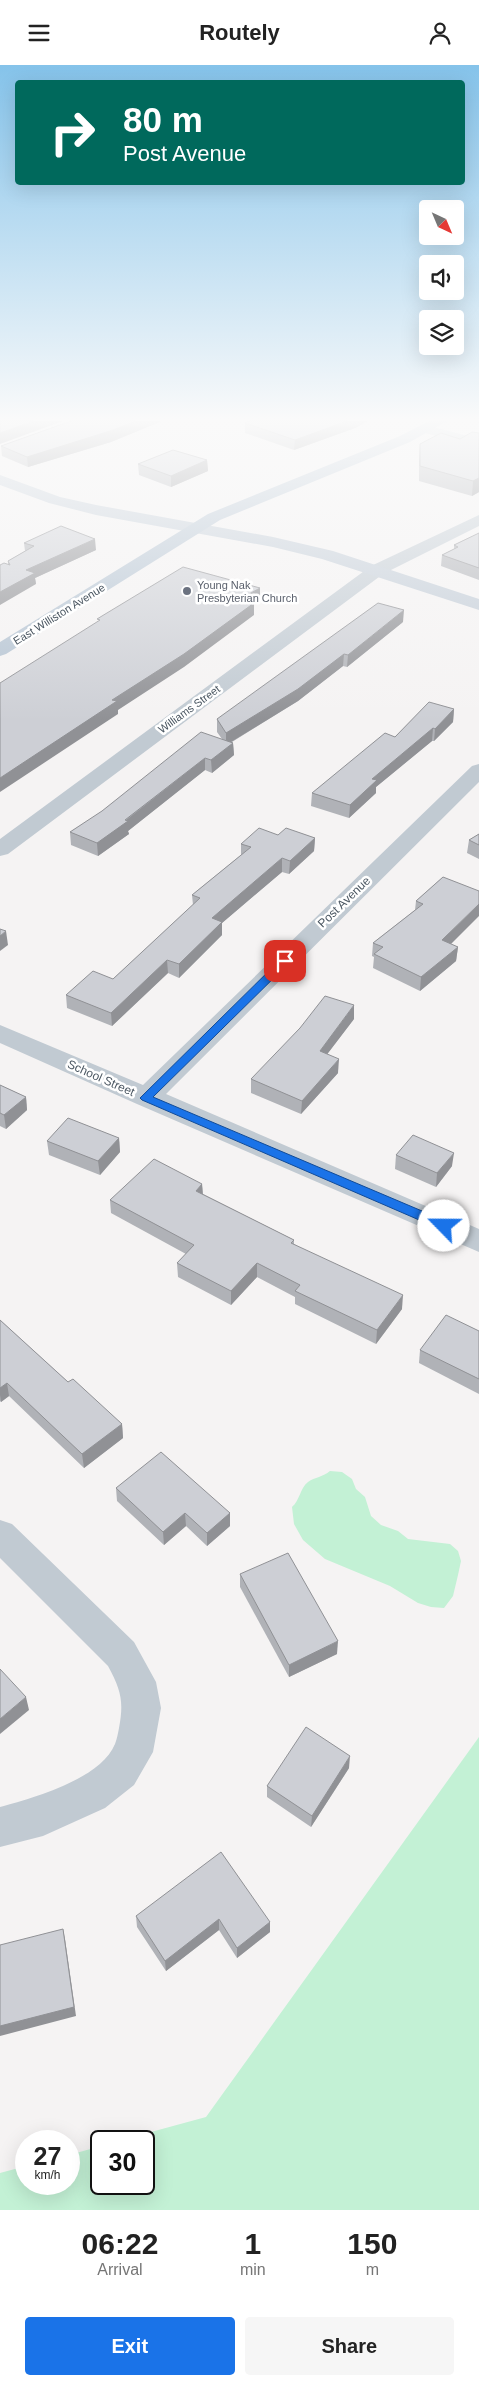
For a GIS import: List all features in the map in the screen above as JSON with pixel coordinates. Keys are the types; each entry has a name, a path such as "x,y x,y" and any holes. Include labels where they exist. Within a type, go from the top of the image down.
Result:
{"main road":[{"path":"156,521 286,545 377,570 479,605"},
{"name":"East Williston Avenue","path":"0,651 209,521"}],"street":[{"name":"Williams Street","path":"0,849 377,570 477,521"},
{"name":"Post Avenue","path":"146,1098 479,770"},
{"name":"School Street","path":"0,1033 479,1241"},
{"path":"0,1535 121,1654 136,1682 142,1708 133,1752 120,1771 91,1794 43,1816 0,1827"}],"green space":[{"path":"330,1471 342,1472 352,1479 356,1489 365,1497 371,1516 381,1525 398,1531 408,1539 450,1544 458,1551 461,1561 453,1596 444,1608 418,1603 390,1586 325,1559 303,1540 294,1524 292,1507 305,1485"},
{"path":"479,1737 479,2210 0,2210 0,2173 15,2169 15,2195 80,2195 80,2152 90,2149 90,2195 155,2195 155,2131 206,2117"}],"building":[{"path":"61,526 95,539 26,570 35,573 0,592 0,565 4,563 10,565 8,561 34,546 24,543"},
{"path":"479,533 479,568 442,555 458,547 454,545"},
{"path":"183,567 260,588 240,599 254,603 184,654 112,700 117,701 0,778 0,683 100,620 97,619"},
{"path":"378,603 404,610 348,655 344,654 298,689 226,733 217,719"},
{"path":"429,702 454,709 435,729 433,728 372,779 377,780 350,805 312,793 385,733 395,737"},
{"path":"201,732 233,743 211,760 205,758 125,820 128,821 97,843 70,832 102,811"},
{"path":"259,828 278,835 286,828 315,838 290,861 282,858 212,918 222,922 179,964 167,960 111,1013 66,995 93,971 113,979 200,898 192,895 251,847 241,844"},
{"path":"479,834 479,845 469,840"},
{"path":"443,877 479,891 479,904 442,940 458,947 421,977 374,954 383,947 373,943 423,904 416,901"},
{"path":"0,929 6,931 0,936"},
{"path":"325,996 354,1005 320,1051 339,1059 302,1101 251,1079 300,1028"},
{"path":"0,1085 26,1097 4,1115 0,1113"},
{"path":"68,1118 119,1138 98,1161 47,1141"},
{"path":"413,1135 454,1153 437,1173 396,1155"},
{"path":"154,1159 202,1184 196,1191 294,1240 291,1243 403,1295 377,1330 295,1291 300,1285 257,1263 231,1291 177,1263 194,1245 110,1200"},
{"path":"446,1315 479,1331 479,1379 420,1350"},
{"path":"0,1320 68,1382 73,1379 122,1424 82,1454 7,1383 0,1388"},
{"path":"161,1452 230,1513 207,1533 185,1513 163,1532 116,1488"},
{"path":"288,1553 338,1641 289,1665 240,1574"},
{"path":"0,1669 26,1697 0,1719"},
{"path":"306,1727 350,1756 312,1816 267,1786"},
{"path":"221,1852 270,1922 237,1948 219,1919 165,1961 136,1916"},
{"path":"63,1929 74,2007 0,2026 0,1945"}],"place":[{"name":"Young Nak Presbyterian Church","path":"187,591"}],"route":[{"path":"285,961 146,1098 444,1226"}]}
